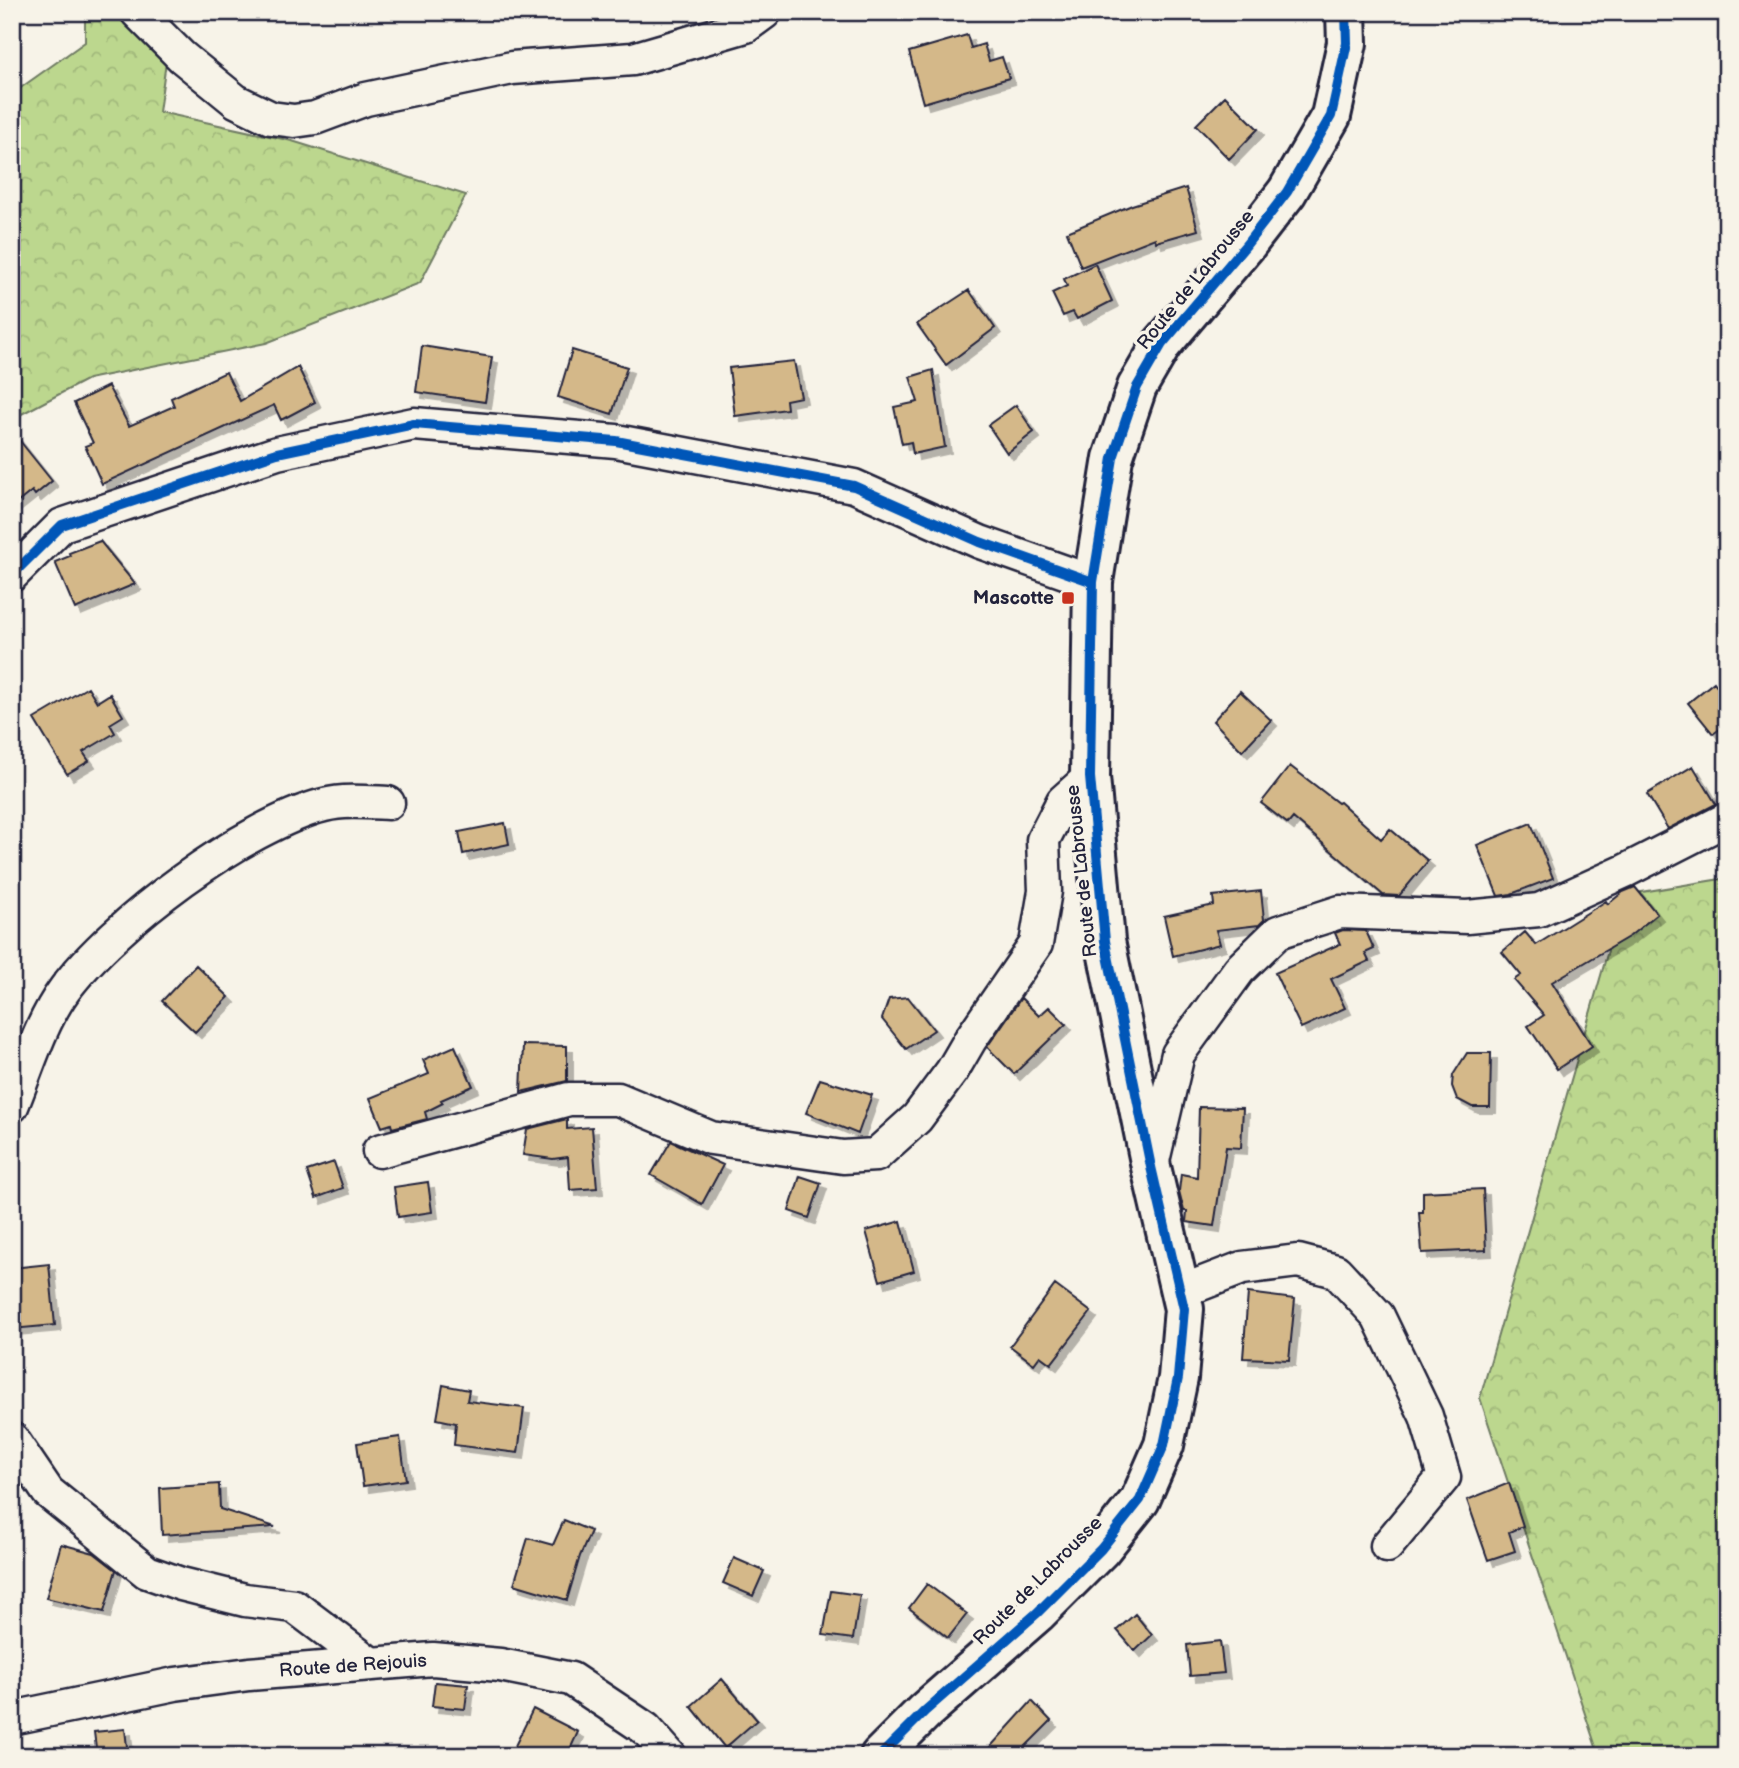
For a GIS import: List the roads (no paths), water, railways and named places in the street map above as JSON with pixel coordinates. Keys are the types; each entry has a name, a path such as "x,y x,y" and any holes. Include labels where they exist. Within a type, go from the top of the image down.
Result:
{"street":[{"path":"137,12 182,57 236,101 271,118 294,121 315,118 366,99 512,68 633,59 746,26 765,12"},
{"name":"Route de Labrousse","path":"880,1756 1101,1549 1140,1500 1164,1446 1178,1378 1184,1309 1105,941 1090,777 1093,582 1113,458 1137,387 1162,344 1287,192 1331,116 1347,43 1346,12"},
{"path":"12,575 62,525 277,453 414,424 616,440 854,486 980,542 1093,582"},
{"path":"379,1152 569,1099 618,1099 711,1138 843,1157 876,1155 917,1118 952,1071 1035,944 1045,891 1043,840 1063,801 1090,777"},
{"path":"12,1106 42,1030 65,990 97,953 139,914 219,856 288,819 324,805 354,801 388,803"},
{"path":"1152,1167 1178,1054 1239,970 1278,932 1340,912 1467,917 1539,910 1727,819"},
{"path":"1180,1292 1242,1268 1298,1261 1336,1270 1378,1316 1426,1416 1444,1477 1387,1546"},
{"path":"12,1438 48,1492 147,1572 181,1584 245,1600 294,1606 371,1664"},
{"name":"Route de Rejouis","path":"12,1718 175,1684 249,1674 433,1659 500,1665 570,1679 646,1730 670,1756"}],"place":[{"name":"Mascotte","path":"1068,598"}]}
